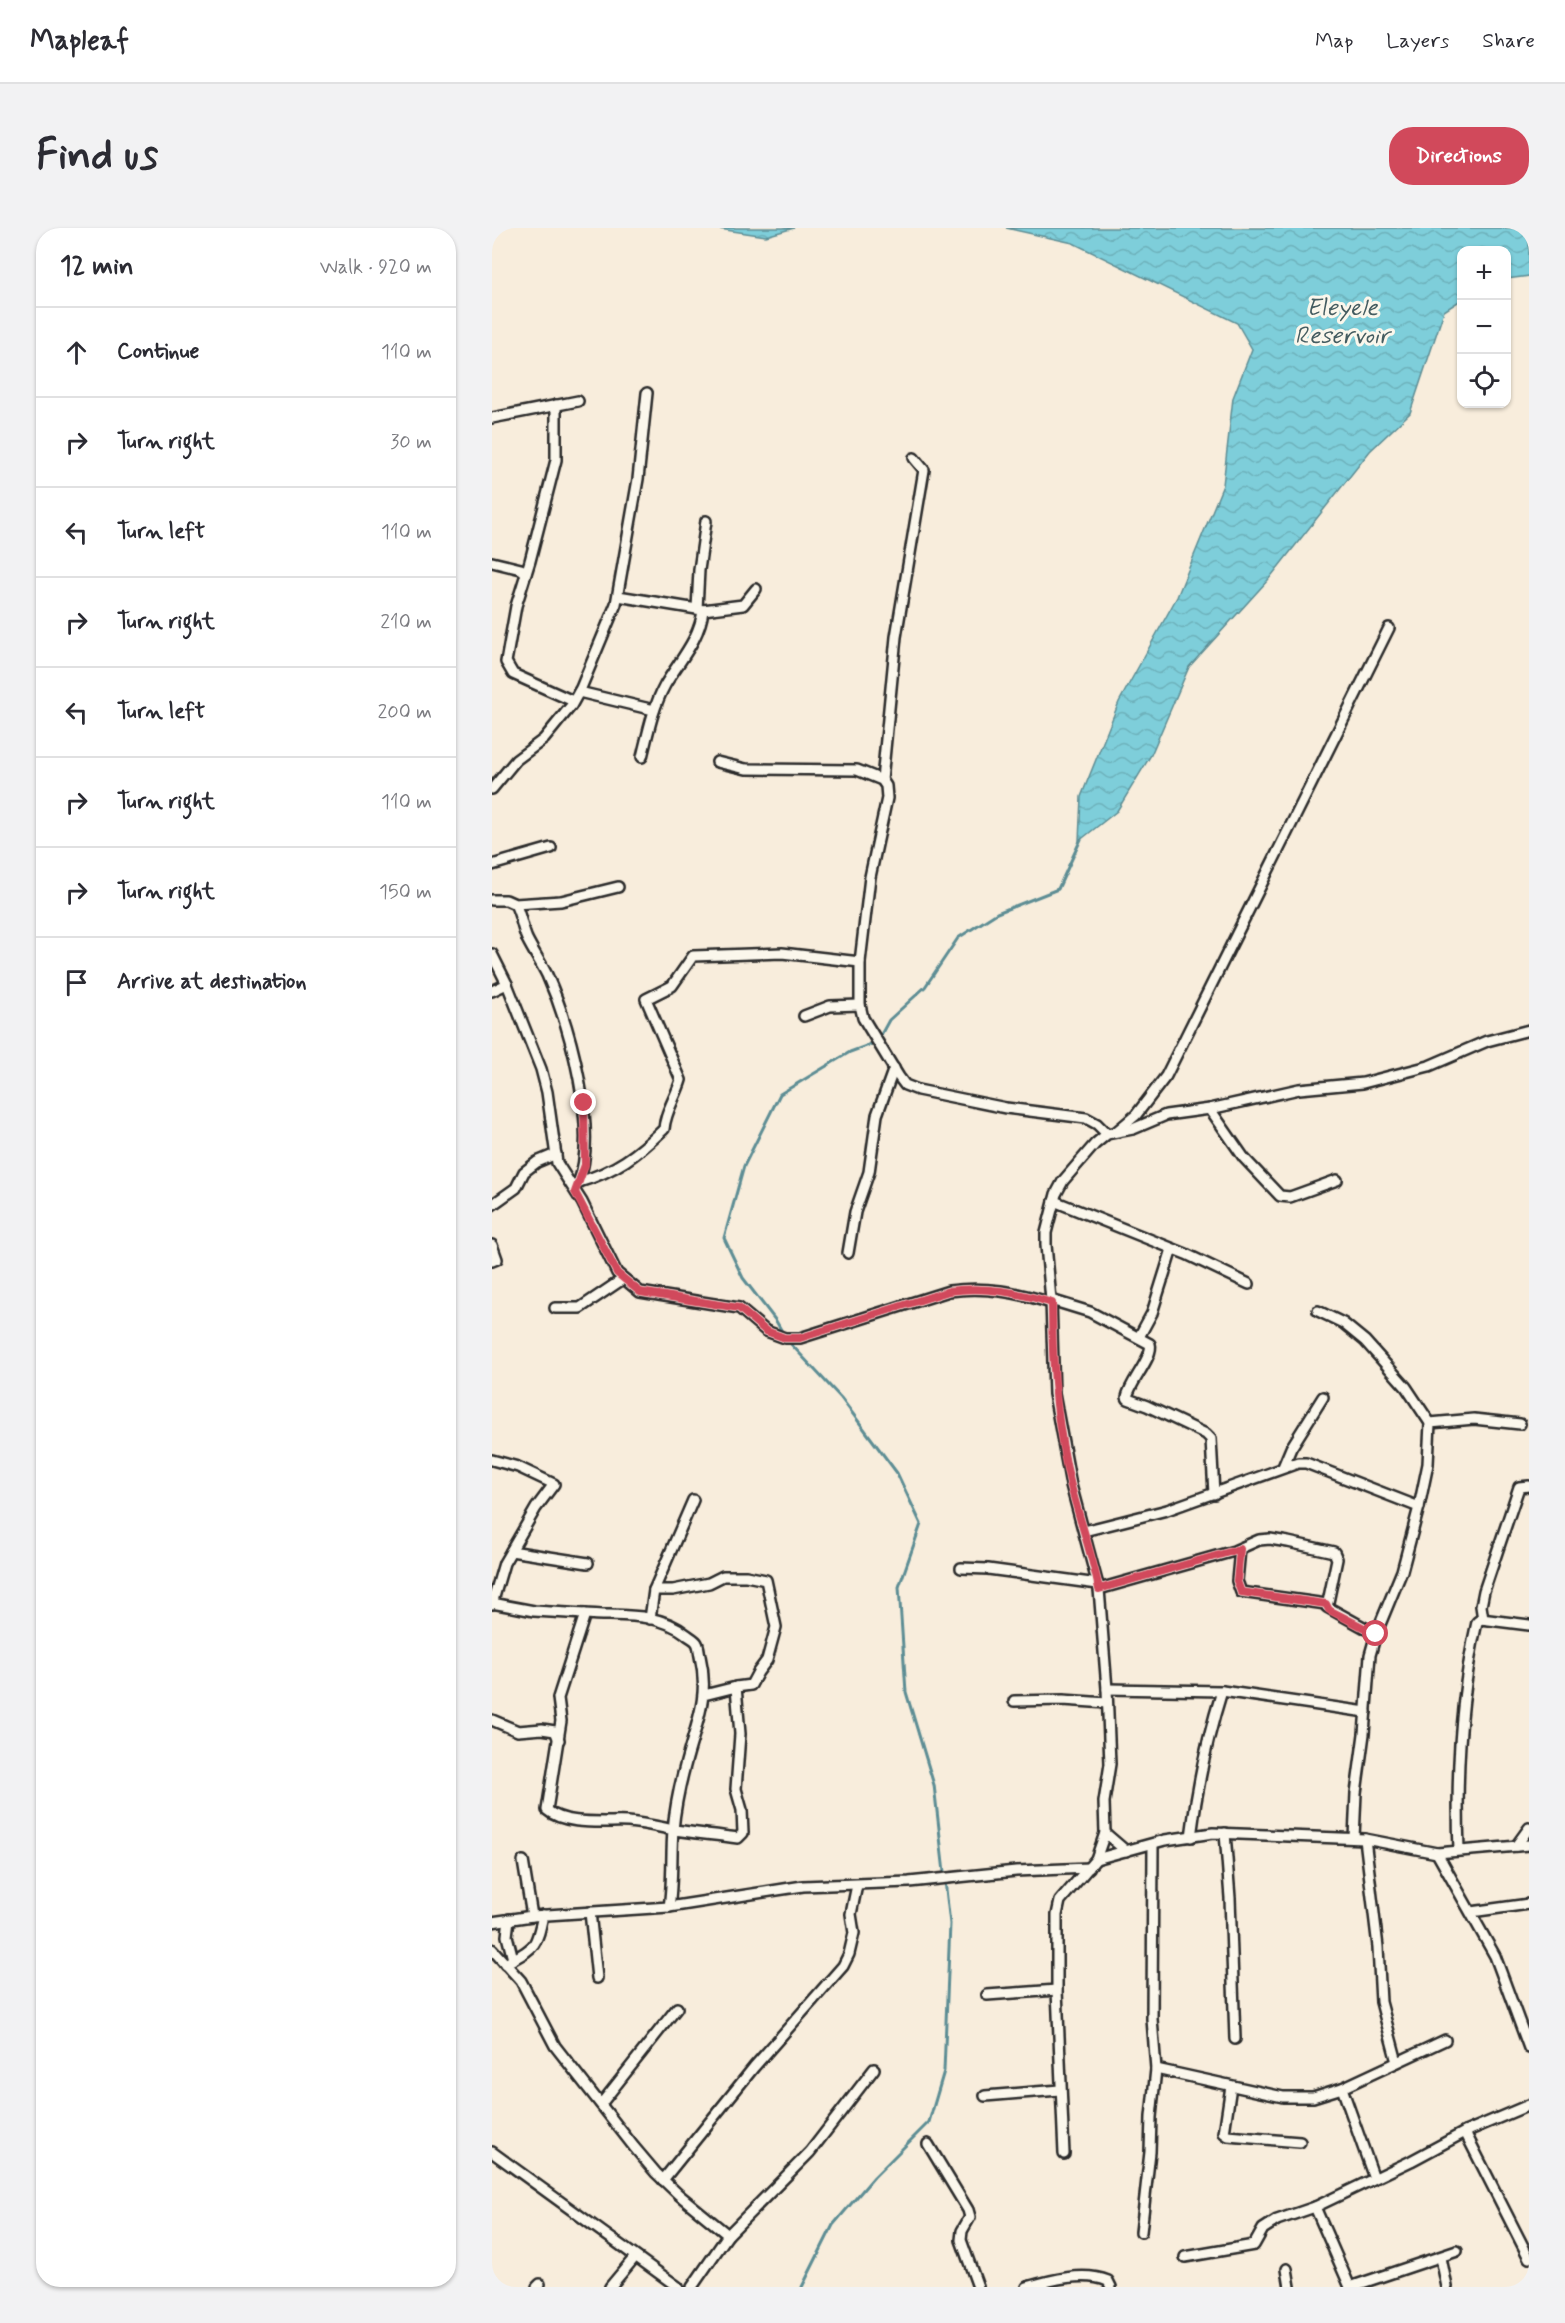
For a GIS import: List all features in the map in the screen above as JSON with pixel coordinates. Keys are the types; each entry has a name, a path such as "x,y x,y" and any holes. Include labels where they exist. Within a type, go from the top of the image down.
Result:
{"street":[{"path":"492,789 516,760 544,739 579,692 618,596 622,559 638,478 647,393"},
{"path":"492,418 578,402"},
{"path":"556,405 556,460 516,606 506,662 513,674 573,701"},
{"path":"882,780 896,637 924,470 914,458"},
{"path":"642,757 654,710 664,686 700,628 699,570 706,521"},
{"path":"492,562 521,569 526,573"},
{"path":"618,596 700,610 743,605 756,589"},
{"path":"1064,2154 1057,1990 1057,1915 1060,1901 1096,1859 1105,1833 1104,1802 1110,1764 1099,1586 1071,1485 1054,1394 1052,1301 1047,1233 1054,1201 1063,1181 1095,1144 1136,1115 1166,1076 1389,628"},
{"path":"579,692 654,710"},
{"path":"717,762 746,769 857,771 882,780 886,786 886,798 870,877 860,962 860,1005 863,1018 905,1085 918,1090 1006,1108 1086,1118 1111,1133 1133,1129 1166,1115 1210,1109 1299,1089 1363,1083 1429,1066 1487,1041 1529,1030"},
{"path":"492,865 551,848"},
{"path":"492,900 506,900 516,904 561,901 618,887"},
{"path":"516,904 526,938 548,977 579,1077 584,1103 586,1153 585,1165 575,1192"},
{"path":"579,1182 597,1177 633,1157 664,1129 665,1116 681,1080 646,999 672,986 693,956 782,953 860,962"},
{"path":"492,954 507,984 541,1069 547,1092 557,1163 575,1192 617,1273 640,1292 739,1308 766,1331 785,1338 800,1338 949,1291 972,1288 999,1290 1090,1312 1150,1344 1152,1348 1126,1396 1128,1399 1198,1430 1211,1439 1214,1494"},
{"path":"492,991 507,984"},
{"path":"804,1016 830,1006 860,1005"},
{"path":"848,1253 855,1212 869,1172 877,1115 894,1068"},
{"path":"1210,1109 1245,1158 1280,1196 1290,1197 1337,1180"},
{"path":"492,1205 516,1188 524,1172 537,1162 556,1154"},
{"path":"1054,1201 1172,1249 1249,1284"},
{"path":"492,1245 497,1259 492,1261"},
{"path":"1138,1337 1152,1313 1172,1249"},
{"path":"555,1308 580,1308 623,1279"},
{"path":"1318,1311 1343,1323 1365,1341 1406,1388 1430,1423 1428,1464 1419,1507 1402,1571 1376,1634 1370,1655 1356,1793 1354,1838"},
{"path":"1283,1467 1291,1448 1323,1397"},
{"path":"1430,1423 1474,1419 1520,1424"},
{"path":"492,1460 518,1467 554,1484 536,1508 504,1563 492,1603 534,1611 619,1614 650,1619 674,1626 697,1643 703,1666 704,1695 699,1723 681,1779 673,1830 672,1889 669,1907"},
{"path":"1084,1531 1167,1510 1283,1467 1306,1463 1419,1507"},
{"path":"1483,1619 1481,1606 1484,1591 1515,1498 1520,1485 1529,1486"},
{"path":"650,1619 654,1590 693,1500"},
{"path":"961,1569 988,1569 1099,1586 1270,1539 1334,1552 1337,1558 1326,1604 1329,1610 1376,1634"},
{"path":"1240,1549 1237,1581 1241,1592 1326,1604"},
{"path":"511,1551 588,1563"},
{"path":"654,1590 673,1590 709,1582 723,1576 746,1576 766,1580 776,1627 767,1660 751,1685 704,1695"},
{"path":"585,1614 558,1698 561,1721 547,1810 552,1815 605,1823 629,1822 738,1838 743,1833 742,1810 736,1789 740,1734 736,1687"},
{"path":"1459,1850 1457,1796 1459,1751 1472,1640 1477,1622 1483,1619 1529,1625"},
{"path":"1107,1689 1222,1691 1366,1712"},
{"path":"1191,1837 1197,1788 1207,1739 1222,1691"},
{"path":"1014,1701 1063,1700 1107,1703"},
{"path":"492,1720 518,1731 542,1729 555,1731 559,1740"},
{"path":"1516,1846 1529,1828"},
{"path":"1105,1833 1126,1851"},
{"path":"1225,1833 1230,1898 1235,2039"},
{"path":"1096,1859 1152,1844 1225,1833 1365,1839 1437,1853 1529,1845"},
{"path":"1365,1839 1378,1947 1380,2002 1397,2062"},
{"path":"1141,2232 1156,2070 1152,2019 1152,1844"},
{"path":"1437,1853 1495,1956 1529,2048"},
{"path":"523,1862 532,1916"},
{"path":"492,1922 543,1915 669,1907 803,1886 857,1885 1016,1871 1089,1868"},
{"path":"663,2180 754,2067 843,1966 849,1954 854,1933 851,1914 857,1885"},
{"path":"1472,1912 1529,1904"},
{"path":"590,1912 597,1978"},
{"path":"509,1961 527,1952 538,1941 543,1915"},
{"path":"509,1919 507,1936 509,1961"},
{"path":"492,1949 509,1961 555,2046 663,2180 728,2235"},
{"path":"987,1995 1057,1990"},
{"path":"601,2104 677,2008"},
{"path":"1156,2070 1283,2097 1313,2097 1342,2088 1445,2040"},
{"path":"692,2287 728,2235 810,2152 874,2069"},
{"path":"1231,2086 1224,2133 1228,2136 1300,2142"},
{"path":"1342,2088 1374,2178"},
{"path":"985,2096 1060,2090"},
{"path":"1185,2257 1254,2245 1263,2229 1277,2220 1315,2207 1465,2132 1529,2105"},
{"path":"1465,2132 1529,2258"},
{"path":"928,2144 968,2210 970,2217 960,2240 978,2287"},
{"path":"492,2151 678,2287"},
{"path":"1315,2207 1350,2287 1457,2251"},
{"path":"610,2287 635,2257"},
{"path":"1441,2258 1446,2287"},
{"path":"1287,2268 1290,2287"},
{"path":"1027,2287 1064,2278 1098,2277 1108,2281 1111,2287"}],"water":[{"path":"712,228 794,228 766,236"},
{"name":"Eleyele Reservoir","path":"1006,228 1529,228 1529,276 1511,278 1511,246 1457,246 1457,303 1444,311 1410,413 1370,451 1268,580 1189,667 1151,755 1117,811 1079,841 1081,797 1119,702 1177,597 1223,485 1233,398 1252,349 1237,323 1073,243"}],"waterway":[{"path":"784,1335 743,1278 724,1238 744,1166 780,1094 850,1052 877,1042 889,1020 925,987 958,938 997,913 1058,889 1081,839"},
{"path":"788,1341 841,1398 897,1473 921,1524 899,1587 906,1692 934,1785 950,1924 944,2071 929,2122 874,2177 833,2225 802,2287"}],"route":[{"path":"584,1103 585,1165 575,1192 617,1273 640,1292 739,1308 766,1331 785,1338 800,1338 846,1325 949,1291 972,1288 999,1290 1027,1295 1052,1303 1054,1394 1061,1438 1099,1589 1240,1549 1237,1581 1241,1592 1326,1604 1329,1610 1376,1634"}]}
